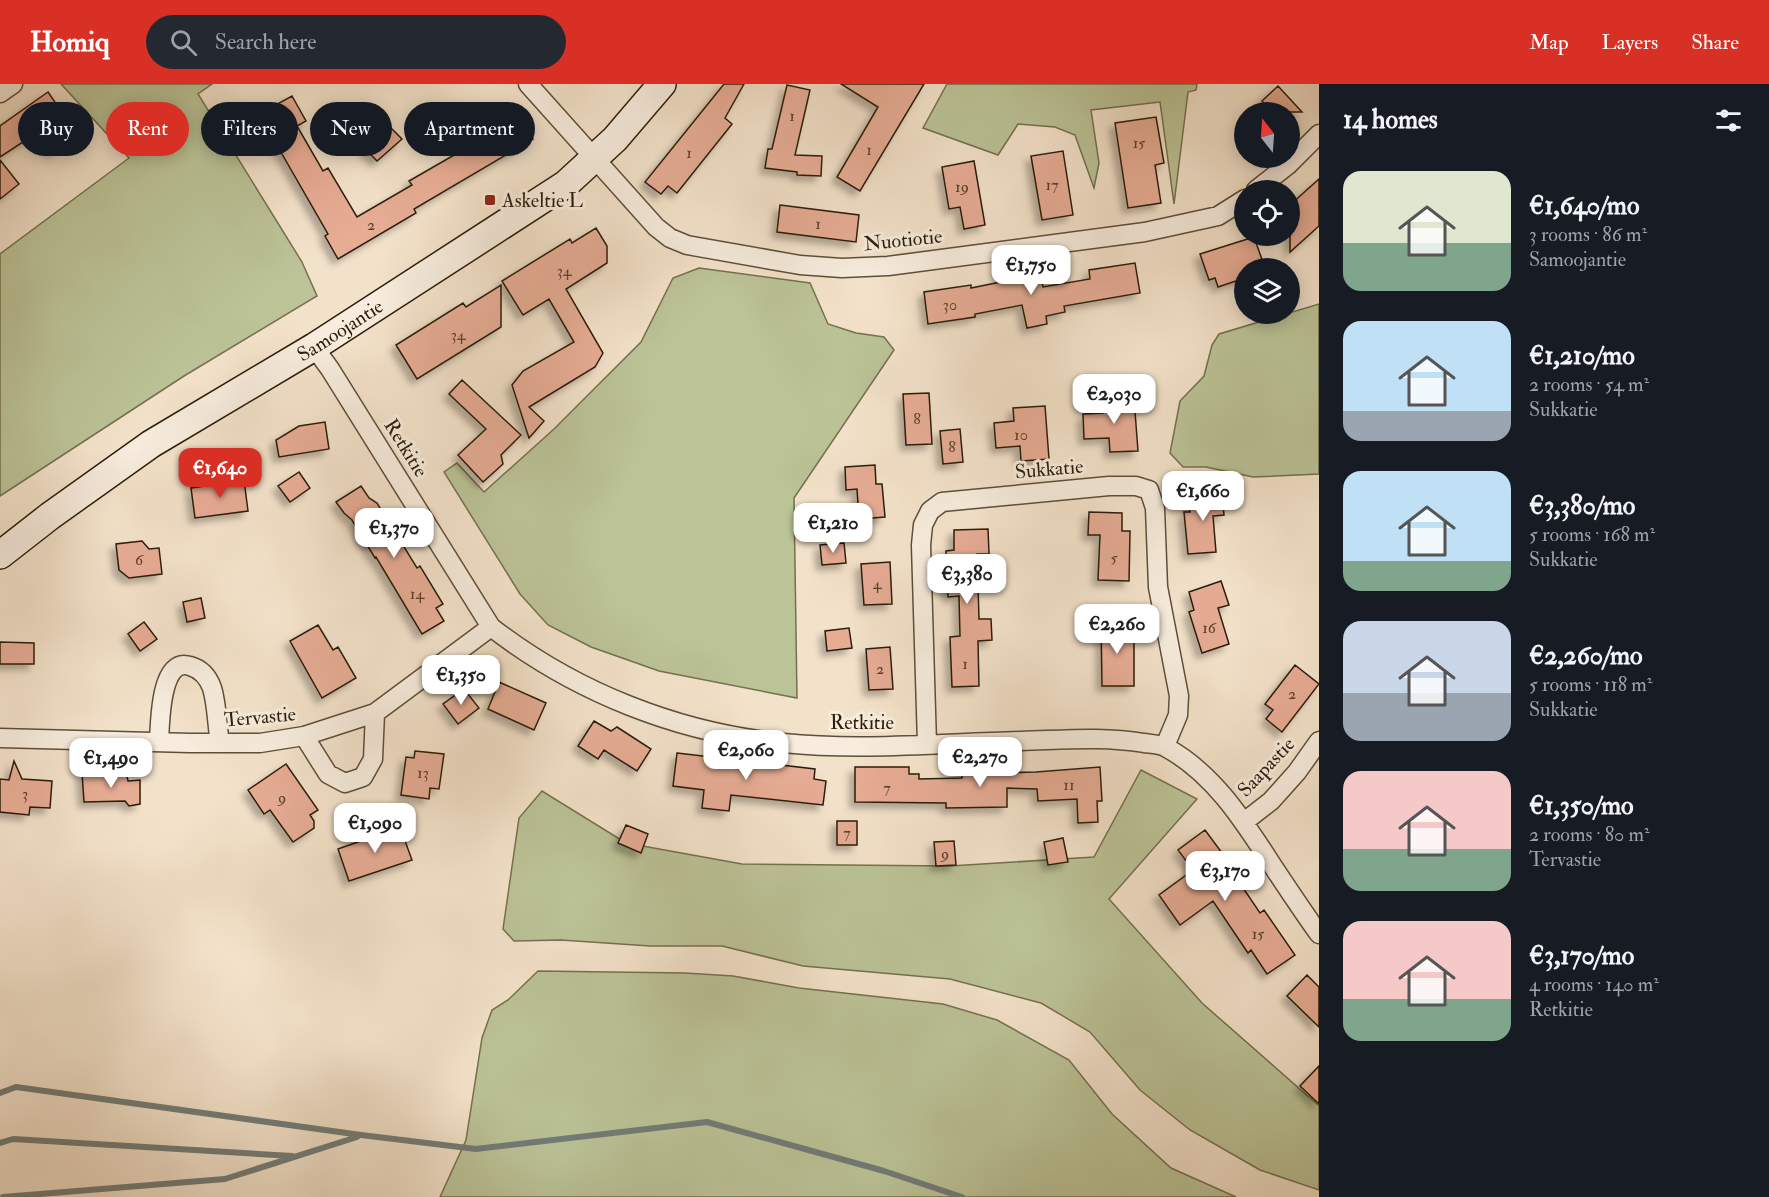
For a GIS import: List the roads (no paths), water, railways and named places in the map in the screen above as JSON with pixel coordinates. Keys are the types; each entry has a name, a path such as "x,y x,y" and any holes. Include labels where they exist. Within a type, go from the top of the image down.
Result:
{"street":[{"path":"0,93 13,84"},
{"name":"Nuotiotie","path":"528,84 656,227 670,238 687,245 800,265 842,268 888,266 1145,232 1218,216 1234,206"},
{"name":"Samoojantie","path":"0,555 152,444 314,347 566,184 615,139 662,84"},
{"path":"1269,180 1288,165 1319,134"},
{"name":"Retkitie","path":"314,347 491,627 518,648 596,692 673,722 723,735 784,743 862,747 1116,738 1165,746 1208,778 1244,822 1319,934"},
{"name":"Sukkatie","path":"927,744 921,545 923,525 930,511 942,502 1109,486 1136,486 1149,490 1155,508 1158,587 1179,696 1178,715 1165,746"},
{"name":"Tervastie","path":"0,738 220,743 260,742 304,736 375,713 491,627"},
{"path":"159,742 164,686 174,669 186,664 201,670 212,687 220,743"},
{"path":"304,736 328,774 345,783 363,777 374,759 375,713"},
{"name":"Saapastie","path":"1244,822 1271,801 1297,772 1319,741"}],"waterway":[{"path":"0,1093 16,1087 476,1149 707,1122 884,1171 962,1197"},
{"path":"3,1197 225,1179 357,1137"},
{"path":"0,1143 13,1139 292,1156"}],"place":[{"name":"Askeltie L","path":"490,200"}]}
